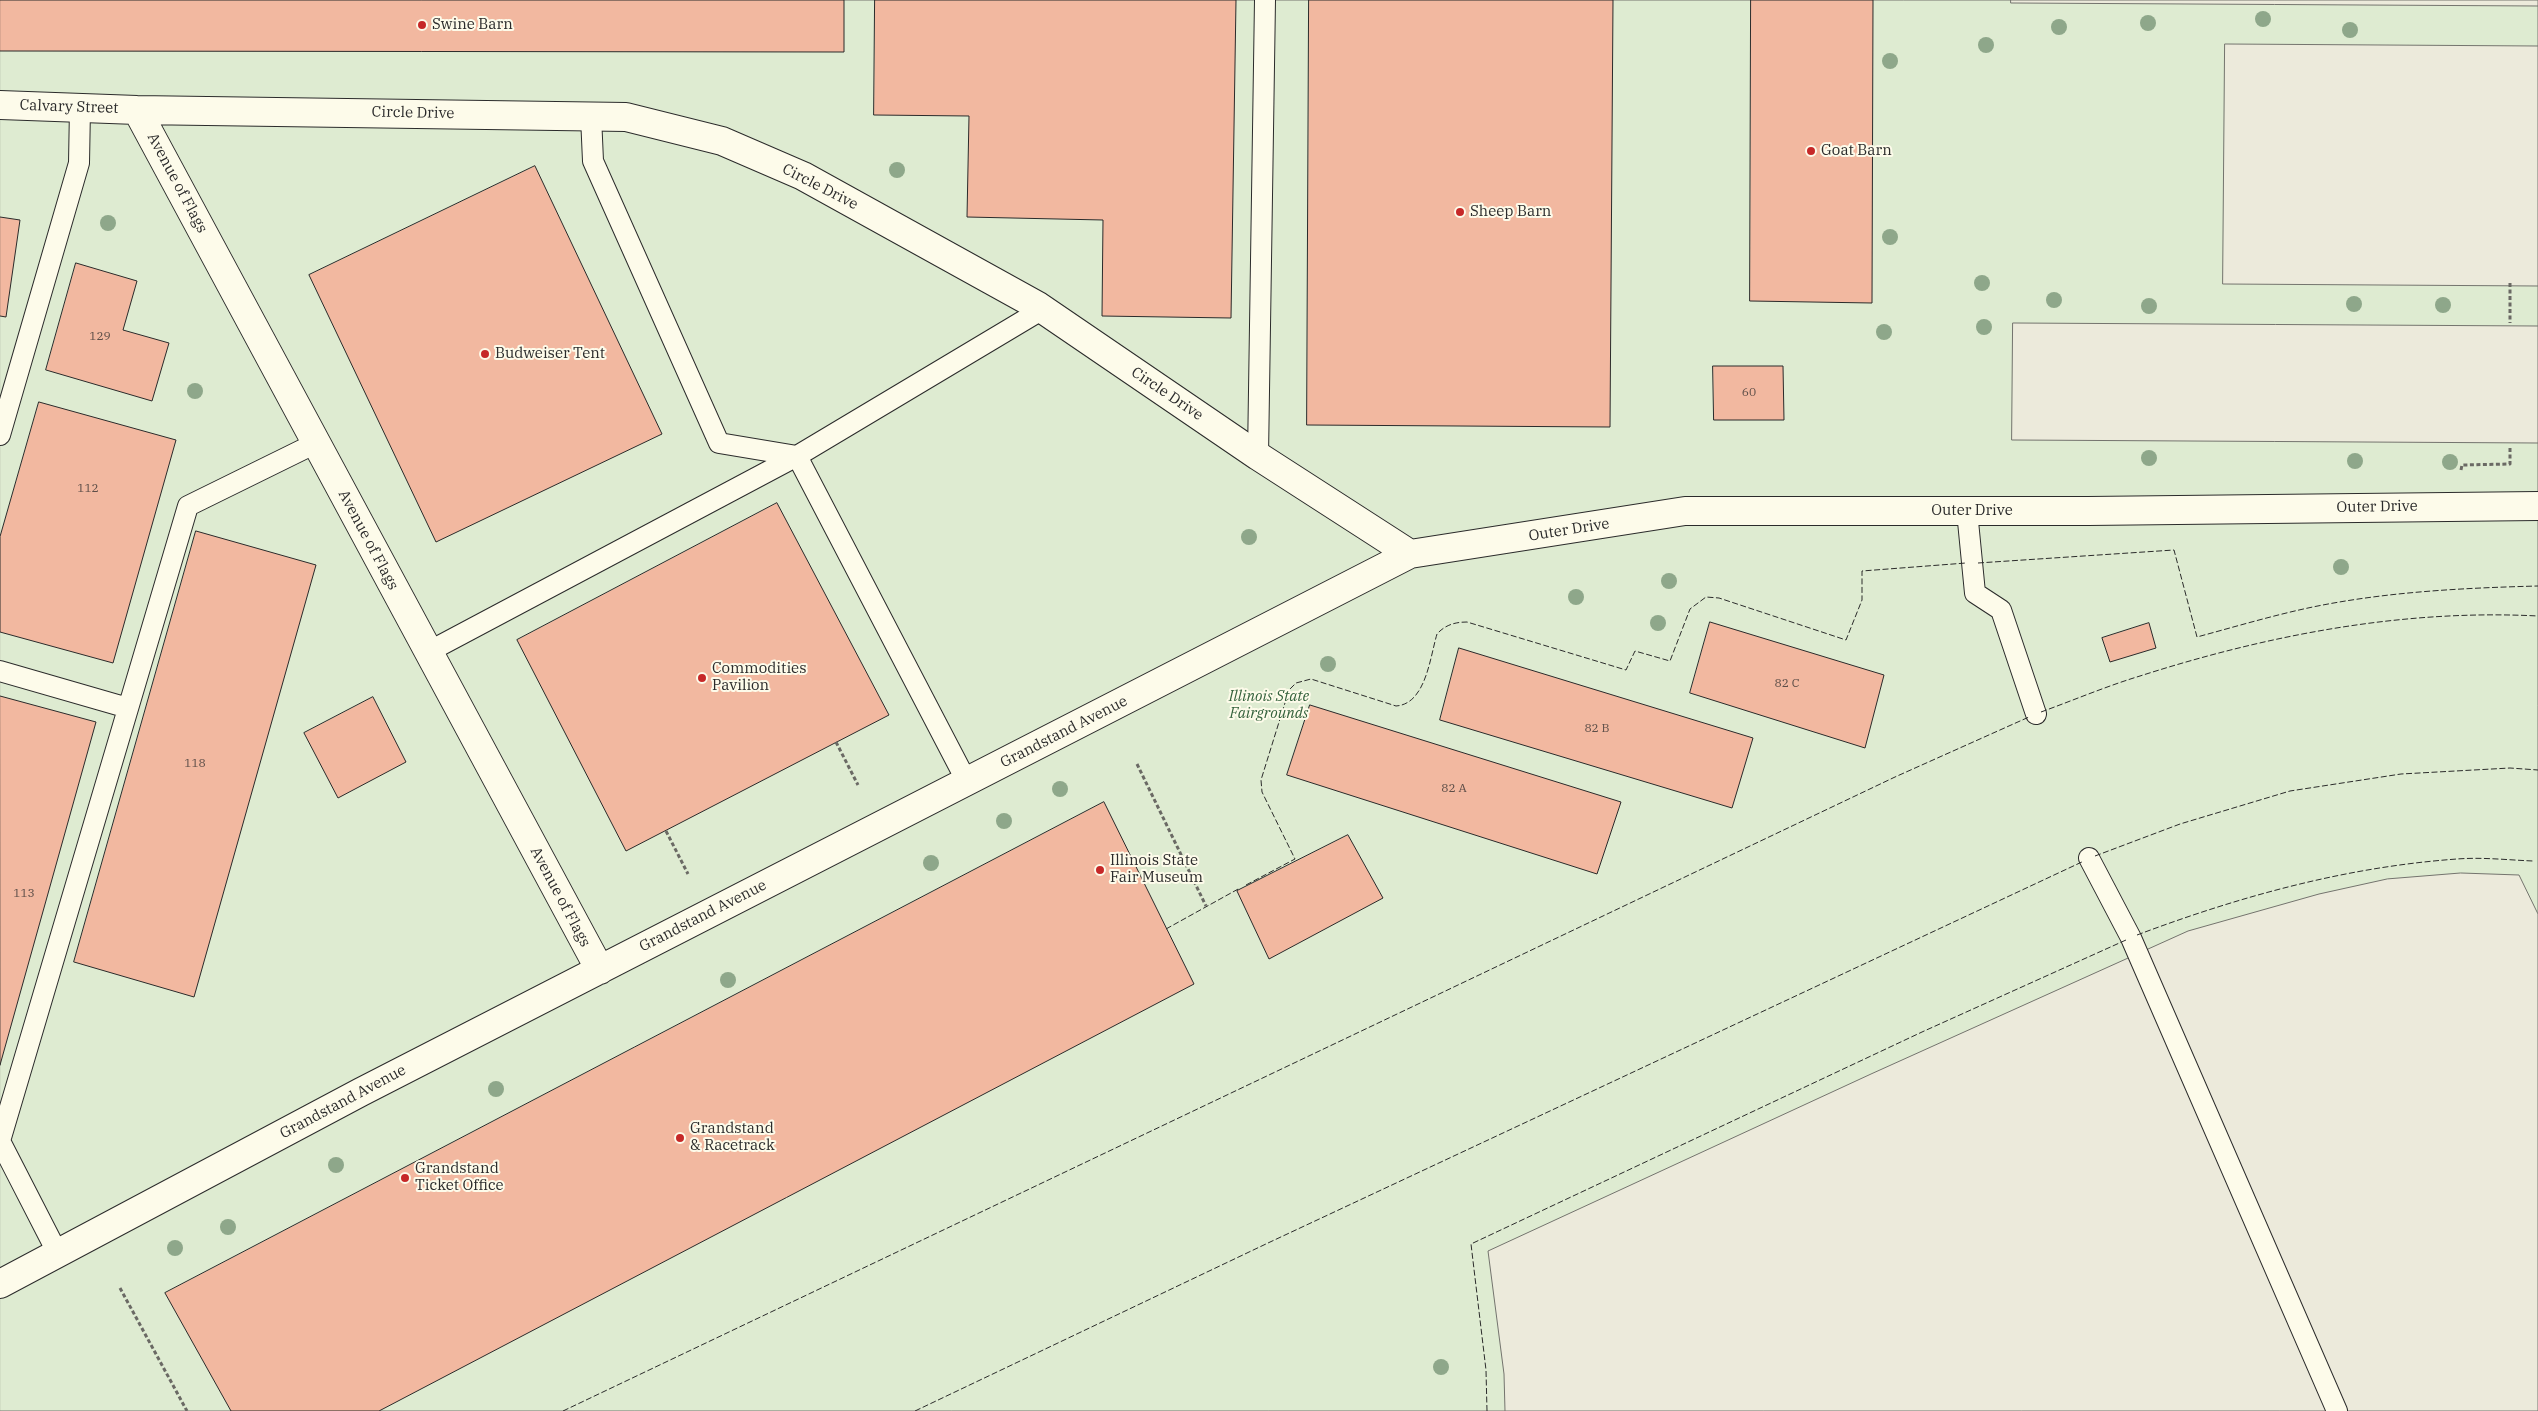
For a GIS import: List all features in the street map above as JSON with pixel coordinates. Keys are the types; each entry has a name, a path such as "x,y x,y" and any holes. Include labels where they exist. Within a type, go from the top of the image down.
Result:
{"street":[{"name":"Calvary Street","path":"0,105 137,110"},
{"name":"Circle Drive","path":"137,110 626,117 731,145 803,176 1043,309 1258,456 1410,554"},
{"name":"Avenue of Flags","path":"137,110 600,970"},
{"name":"Outer Drive","path":"1410,554 1685,511 1967,511 2538,506"},
{"name":"Grandstand Avenue","path":"0,1284 361,1092 1410,554"}],"lane":[{"path":"1258,456 1265,0"},
{"path":"0,435 79,163 80,108"},
{"path":"591,116 593,160 718,443 797,456"},
{"path":"428,652 797,456 1043,309"},
{"path":"58,1254 0,1141 188,506 316,443"},
{"path":"797,456 967,782"},
{"path":"1967,511 1975,593 2001,610 2036,714"},
{"path":"0,671 128,708"},
{"path":"2090,858 2131,938 2337,1411"}],"path":[{"path":"2510,283 2510,323"},
{"path":"2461,474 2462,465 2510,464 2510,447"},
{"path":"836,742 858,785"},
{"path":"1137,764 1206,906"},
{"path":"666,831 688,874"},
{"path":"120,1288 187,1411"}],"green space":[{"name":"Illinois State Fairgrounds","path":"0,0 2538,0 2538,1411 0,1411"}],"shaded area":[{"path":"2011,0 2538,0 2538,6 2011,3"},
{"path":"2225,44 2538,46 2538,286 2223,284"},
{"path":"2013,323 2538,326 2538,443 2012,440"},
{"path":"2461,873 2519,875 2538,914 2538,1411 1505,1411 1504,1374 1488,1251 1871,1074 2188,931 2319,894 2387,879"}],"building":[{"name":"Swine Barn","path":"0,0 844,0 844,52 0,51"},
{"path":"875,0 1236,0 1231,318 1102,316 1103,220 967,217 969,116 874,115"},
{"name":"Sheep Barn","path":"1309,0 1613,0 1610,427 1307,425"},
{"name":"Goat Barn","path":"1751,0 1873,0 1872,303 1750,301"},
{"name":"Budweiser Tent","path":"535,166 662,434 436,542 309,275"},
{"path":"0,217 20,220 6,317 0,316"},
{"path":"76,263 137,281 123,330 169,343 152,401 46,370"},
{"path":"1713,366 1783,366 1784,420 1714,420"},
{"path":"39,402 176,440 113,663 0,632 0,537"},
{"name":"Commodities Pavilion","path":"777,503 889,715 626,851 517,640"},
{"path":"196,531 316,565 194,997 74,962"},
{"path":"1710,622 1884,675 1865,748 1690,693"},
{"path":"2149,623 2156,648 2110,662 2102,638"},
{"path":"1459,648 1753,738 1732,808 1440,720"},
{"path":"0,696 96,722 0,1065"},
{"path":"373,697 406,762 338,798 304,733"},
{"path":"1310,705 1621,802 1597,874 1287,775"},
{"name":"Grandstand & Racetrack","path":"1104,802 1194,984 379,1411 231,1411 165,1293"},
{"path":"1348,835 1383,898 1269,959 1237,891"}],"fence":[{"path":"1978,563 2174,550 2197,637 2294,611 2365,598 2451,590 2538,586"},
{"path":"1246,885 1295,859 1262,792 1261,780 1289,690 1296,683 1311,679 1396,706 1406,703 1414,697 1425,678 1437,634 1447,626 1463,622 1626,670 1635,651 1670,661 1690,609 1706,597 1719,598 1846,640 1862,600 1862,571 1966,563"},
{"path":"2041,712 2140,676 2188,661 2287,637 2386,621 2487,615 2538,616"},
{"path":"563,1411 1895,777 2029,717"},
{"path":"2095,856 2180,824 2290,791 2401,774 2510,768 2538,770"},
{"path":"2137,935 2255,896 2334,876 2416,863 2457,859 2485,858 2533,861"},
{"path":"915,1411 1268,1243 2084,861"},
{"path":"1166,929 1240,888"},
{"path":"1487,1411 1486,1370 1471,1244 1922,1032 2126,940"}],"place":[{"name":"Swine Barn","path":"422,25"},
{"name":"Goat Barn","path":"1811,151"},
{"name":"Sheep Barn","path":"1460,212"},
{"name":"Budweiser Tent","path":"485,354"},
{"name":"Commodities Pavilion","path":"702,678"},
{"name":"Illinois State Fair Museum","path":"1100,870"},
{"name":"Grandstand & Racetrack","path":"680,1138"},
{"name":"Grandstand Ticket Office","path":"405,1178"}]}
